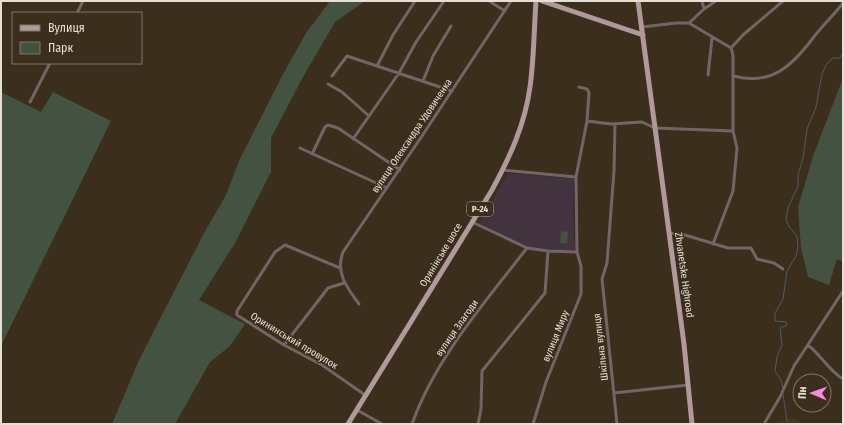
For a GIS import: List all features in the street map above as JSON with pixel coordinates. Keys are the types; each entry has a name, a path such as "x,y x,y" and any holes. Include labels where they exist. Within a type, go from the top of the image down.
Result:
{"main road":[{"name":"Оринінське шосе","path":"365,395 503,170 522,123 530,87 536,1"},
{"path":"542,1 643,35"},
{"name":"Zhvanetske Highroad","path":"638,1 670,233 692,424"},
{"name":"Р-24","path":"348,424 365,395"}],"street":[{"path":"78,12 83,1"},
{"path":"377,66 393,35 415,1"},
{"path":"353,139 399,73 416,42 444,1"},
{"path":"489,1 505,11"},
{"name":"вулиця Олександра Удовиченка","path":"358,304 344,283 340,268 343,252 400,170 511,1"},
{"path":"702,1 704,9"},
{"path":"689,23 704,9 716,1"},
{"path":"731,48 743,35 783,1"},
{"path":"734,76 759,79 769,77 786,67 806,48 843,3"},
{"path":"642,27 689,23 731,48 733,55 734,76 733,131 737,148 733,191 713,244"},
{"path":"423,81 433,56 451,26"},
{"path":"708,75 712,38"},
{"path":"332,76 347,56 452,91"},
{"path":"30,102 49,64"},
{"path":"328,84 342,92 369,116"},
{"path":"472,222 527,248 548,251 577,252 576,177 587,120 589,92 579,87"},
{"path":"587,120 615,124 642,122 656,128 733,131"},
{"name":"Шкільна вулиця","path":"615,124 614,171 605,270 602,277 602,294 617,424"},
{"path":"312,154 326,125 338,128 400,170"},
{"path":"300,148 387,188"},
{"path":"503,170 576,177"},
{"path":"670,233 685,235 728,248 751,248 758,259 774,263 783,269"},
{"name":"Орининський провулок","path":"340,268 285,246 275,252 237,311 236,315 284,345 322,365 365,395"},
{"name":"вулиця Злагоди","path":"412,424 424,398 455,341 527,248"},
{"path":"478,424 481,409 482,371 545,293 548,251"},
{"name":"вулиця Миру","path":"533,424 546,382 580,298 581,266 577,252"},
{"path":"284,345 325,291 331,286 344,283"},
{"path":"764,424 780,397 794,366 843,291"},
{"path":"808,345 836,375 843,379"},
{"path":"614,393 688,385"},
{"path":"357,410 382,424"}],"shaded area":[{"path":"508,173 575,179 573,209 575,250 548,250 527,247 479,223"},
{"path":"792,418 802,424 771,424"}],"green space":[{"path":"330,1 365,1 335,22 303,77 271,138 271,172 235,243 199,300 245,324 230,346 210,362 175,424 112,424 139,360 204,233 226,195 239,161 282,76 306,33"},
{"path":"843,78 843,262 837,259 829,285 808,277 801,248 798,207 813,156"},
{"path":"1,92 41,112 53,92 111,121 1,346"},
{"path":"561,231 568,232 567,244 560,243"}],"waterway":[{"path":"783,388 781,380 775,371 777,357 782,345 780,328 787,325 786,322 775,321 775,313 783,299 787,271 796,256 798,247 797,236 789,227 786,219 788,208 798,186 798,175 803,158 807,129 816,107 822,74 826,65 833,58 840,58 843,52"},
{"path":"783,394 787,421"}]}
